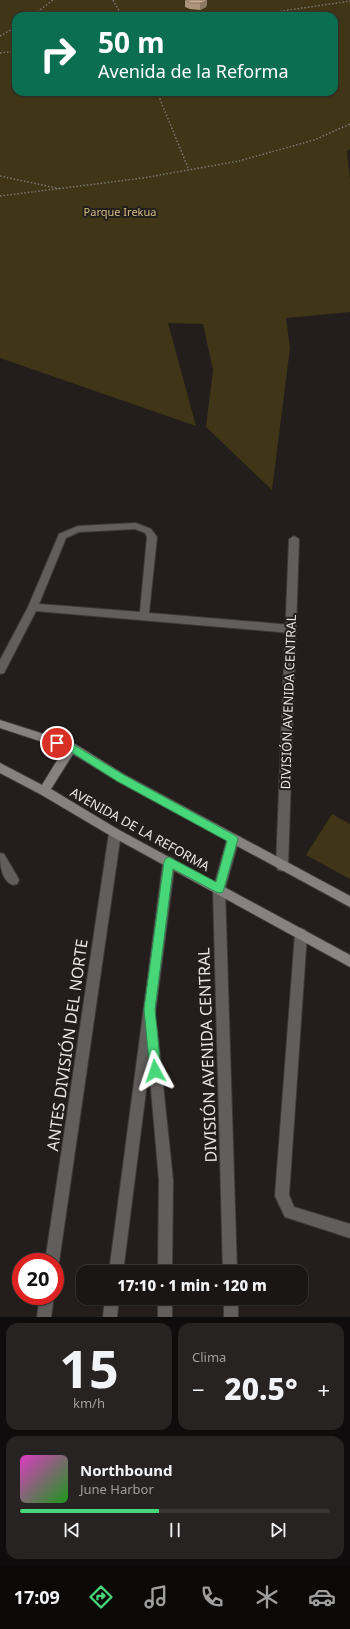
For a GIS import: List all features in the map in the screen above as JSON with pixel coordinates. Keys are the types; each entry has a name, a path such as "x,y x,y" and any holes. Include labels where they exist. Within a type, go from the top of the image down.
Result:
{"main road":[{"path":"0,724 71,747 121,778 350,902"},
{"path":"44,791 71,747"},
{"name":"AVENIDA DE LA REFORMA","path":"0,768 44,791 115,833 350,960"}],"street":[{"path":"0,670 33,607 62,536 78,529 136,526 148,531 152,537 144,616"},
{"name":"DIVISIÓN AVENIDA CENTRAL","path":"282,866 294,539"},
{"path":"33,607 291,629"},
{"name":"ANTES DIVISIÓN DEL NORTE","path":"53,1253 115,833"},
{"name":"DIVISIÓN AVENIDA CENTRAL","path":"230,1265 220,889 233,839"},
{"path":"0,858 13,880"},
{"path":"117,1265 169,862"},
{"path":"301,934 282,1196 290,1212 350,1231"},
{"path":"150,1009 166,1180 165,1265"},
{"path":"44,1317 46,1305"},
{"path":"110,1317 111,1305"},
{"path":"165,1305 165,1317"},
{"path":"230,1305 231,1317"}],"path":[{"path":"37,12 53,0"},
{"path":"113,0 120,12"},
{"path":"276,12 350,1"},
{"path":"0,36 12,29"},
{"path":"0,53 12,52"},
{"path":"159,96 189,170"},
{"path":"0,196 64,189 239,161 314,140 350,124"},
{"path":"0,176 64,189"}],"green space":[{"name":"Parque Irekua","path":"0,0 350,0 350,149 347,151 350,179 350,312 286,318 290,348 272,490 206,427 213,370 203,324 168,323 196,426 0,358"},
{"path":"332,814 350,824 350,879 306,855"}],"building":[{"path":"185,0 206,1 200,3 190,3"}],"route":[{"path":"57,743 71,747 121,778 233,839 220,889 169,862 150,1009 155,1071"}]}
